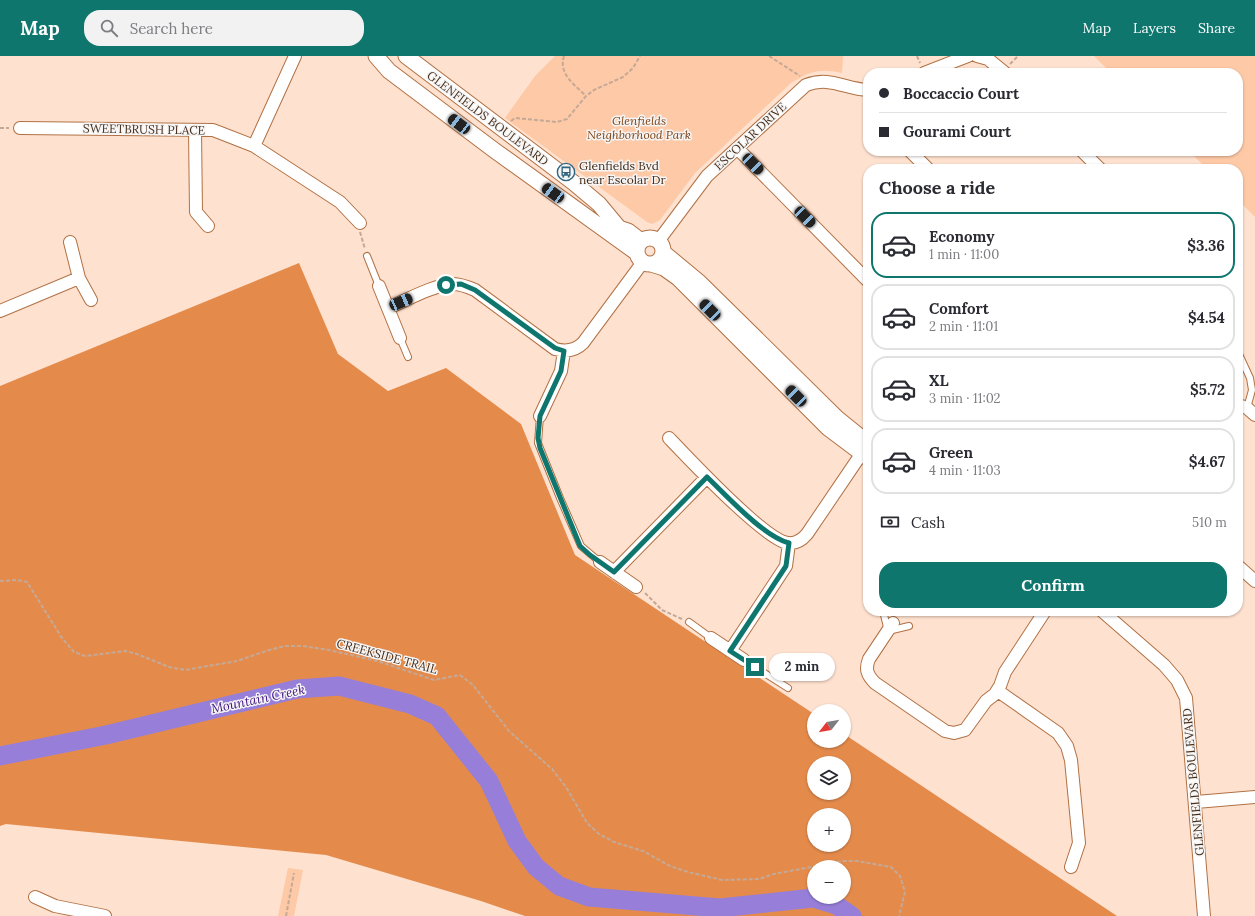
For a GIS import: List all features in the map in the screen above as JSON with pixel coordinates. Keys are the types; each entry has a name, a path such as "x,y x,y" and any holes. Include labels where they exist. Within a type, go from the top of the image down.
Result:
{"street":[{"path":"254,146 295,56"},
{"name":"GLENFIELDS BOULEVARD","path":"376,56 389,71 500,155 678,278 828,428 863,448"},
{"name":"GLENFIELDS BOULEVARD","path":"406,56 584,191 599,204 619,228 628,231 643,255"},
{"path":"926,68 968,56"},
{"path":"977,56 988,59 1004,68"},
{"path":"806,85 817,82 832,82 863,89"},
{"name":"ESCOLAR DRIVE","path":"661,247 702,183 806,85"},
{"name":"SWEETBRUSH PLACE","path":"20,128 213,130 254,146 340,202 360,223"},
{"path":"195,130 196,212 208,226"},
{"path":"738,148 863,276"},
{"path":"915,156 923,164"},
{"path":"1087,156 1095,164"},
{"path":"388,308 437,287 461,284 475,290 555,348 564,351 574,349 583,343 643,255 652,237 837,418 863,447"},
{"path":"70,242 79,278 91,300"},
{"path":"643,255 660,261 661,247"},
{"path":"0,311 79,278"},
{"path":"379,286 400,338"},
{"path":"540,416 561,371 564,351"},
{"path":"668,438 755,523 780,540 789,543 799,541 807,534 863,454"},
{"path":"614,572 707,477"},
{"path":"730,651 786,566 789,543"},
{"path":"600,562 636,587"},
{"path":"1243,570 1255,581"},
{"path":"890,627 869,659 867,665 867,675 875,683 946,730 954,733 965,730 986,701 998,691 1005,672 1042,616"},
{"name":"GLENFIELDS BOULEVARD","path":"1108,616 1164,664 1177,680 1186,698 1196,802 1204,916"},
{"path":"711,638 744,660"},
{"path":"998,691 1058,733 1067,746 1071,760 1079,843 1071,867"},
{"path":"1196,802 1255,797"},
{"path":"35,897 55,906 105,916"}],"lane":[{"path":"367,256 379,286"},
{"path":"400,338 408,357"},
{"path":"1243,363 1250,378 1252,390 1247,410"},
{"path":"540,416 538,443 560,498 580,546 600,562"},
{"path":"886,616 890,627 909,626"},
{"path":"689,622 711,638"},
{"path":"744,660 788,688"}],"path":[{"path":"564,56 562,61 567,78 586,96"},
{"path":"504,130 515,118 557,122 567,119 586,96 594,90 623,77 632,68 640,56"},
{"path":"768,56 799,75 806,85"},
{"path":"917,56 922,68"},
{"path":"1007,68 1018,56"},
{"path":"360,223 360,236 367,256"},
{"name":"CREEKSIDE TRAIL","path":"0,581 17,580 27,582 62,638 74,652 85,656 126,651 185,670 237,661 285,646 303,646 329,650 377,661 434,680 460,675 473,686 509,731 552,769 566,787 587,823 598,834 614,842 643,851 670,866 722,880 759,879 774,874 843,861 857,861 891,867 900,876 905,892 899,916"},
{"path":"636,587 645,593 662,610 689,622"},
{"path":"286,916 294,873"}],"green space":[{"name":"Glenfields Neighborhood Park","path":"555,56 843,56 842,73 827,71 815,72 791,83 695,173 660,220 652,224 647,222 505,118 535,76"},
{"path":"1094,56 1255,56 1255,217 1243,205 1243,164 1202,164 1194,156 1243,156 1243,68 1106,68"},
{"path":"288,868 303,870 294,916 278,916"}],"shaded area":[{"path":"299,263 338,354 388,391 446,368 521,424 575,555 807,709 807,748 851,748 851,739 1117,916 525,916 481,901 326,855 6,824 0,826 0,386"}],"waterway":[{"name":"Mountain Creek","path":"0,756 106,735 297,689 339,686 410,704 437,716 489,781 517,841 536,867 559,886 589,897 720,908 813,898 836,905 852,916"}],"place":[{"name":"Glenfields Bvd near Escolar Dr","path":"566,172"}],"route":[{"path":"446,285 461,284 475,290 555,348 564,351 561,371 554,382 540,416 538,443 580,546 584,551 614,572 707,477 755,523 780,540 789,543 788,562 786,566 730,651 755,667"}]}
